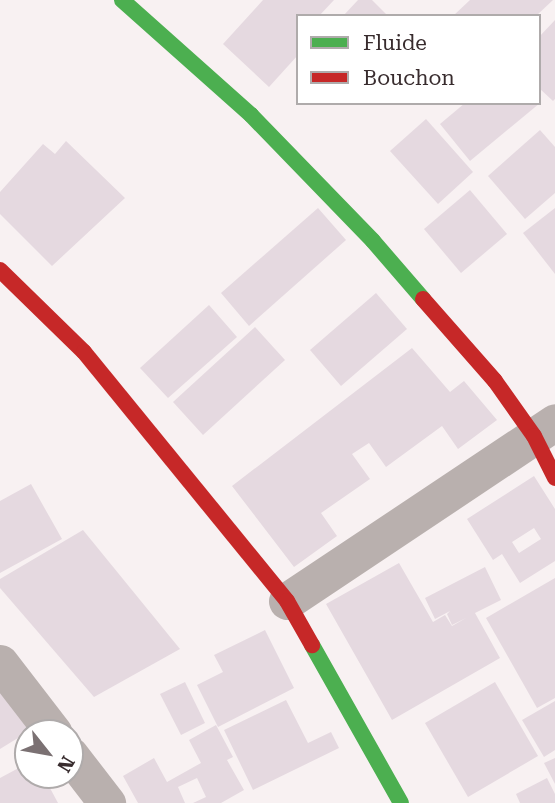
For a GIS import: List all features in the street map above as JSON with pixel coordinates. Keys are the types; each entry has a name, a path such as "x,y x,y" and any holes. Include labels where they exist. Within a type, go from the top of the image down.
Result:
{"street":[{"path":"122,0 251,115 373,240 495,381 544,429 555,478"},
{"path":"0,270 84,352 288,601 401,803"},
{"path":"288,601 544,429"},
{"path":"0,663 43,719"},
{"path":"84,773 107,803"}],"building":[{"path":"263,0 334,0 321,14 296,14 296,57 269,87 223,44"},
{"path":"358,0 372,0 386,14 345,14"},
{"path":"470,0 553,0 538,14 455,14"},
{"path":"555,20 553,101 541,90 541,35"},
{"path":"463,105 538,105 470,161 440,124"},
{"path":"426,119 473,172 438,204 390,151"},
{"path":"540,130 555,147 555,193 525,219 488,176"},
{"path":"66,141 125,198 52,266 0,214 0,192 43,144 55,154"},
{"path":"470,190 507,234 461,273 424,229"},
{"path":"318,208 346,240 249,326 221,293"},
{"path":"555,208 555,274 523,233"},
{"path":"376,293 407,329 341,386 310,350"},
{"path":"209,305 237,337 168,398 140,368"},
{"path":"255,327 285,360 203,435 173,402"},
{"path":"412,348 450,392 464,381 497,420 458,449 442,426 386,467 369,443 352,454 370,479 321,513 337,536 294,567 232,486"},
{"path":"534,476 555,509 555,561 520,583 502,554 493,560 467,519","holes":["534,528 541,539 519,553 512,542"]},
{"path":"31,484 62,539 0,573 0,501"},
{"path":"83,530 180,649 94,697 0,588 0,579"},
{"path":"399,563 433,622 445,615 452,626 466,618 452,625 447,614 450,611 435,619 425,598 485,567 501,600 475,613 500,658 392,720 326,604"},
{"path":"555,578 555,698 537,708 486,618"},
{"path":"265,630 294,688 218,727 197,685 223,672 214,655"},
{"path":"0,678 34,719 14,719 14,740 0,749"},
{"path":"185,682 205,723 181,735 160,694"},
{"path":"495,682 538,756 468,797 425,723"},
{"path":"286,700 308,743 331,732 339,748 253,790 224,730"},
{"path":"555,701 555,750 544,757 522,720"},
{"path":"216,725 233,757 227,760 244,790 221,803 193,803 206,797 197,778 178,787 185,803 138,803 123,776 154,758 167,782 201,763 189,740"},
{"path":"555,758 555,784 544,763"},
{"path":"14,770 14,789 50,789 58,803 0,803 0,778"},
{"path":"547,778 555,794 555,803 520,803 516,794"}],"traffic: fast":[{"path":"122,0 251,115 373,241 423,299"},
{"path":"312,645 401,803"}],"traffic: jam":[{"path":"0,270 84,352 287,601 312,645"},
{"path":"423,299 495,381 534,436 555,478"}]}
